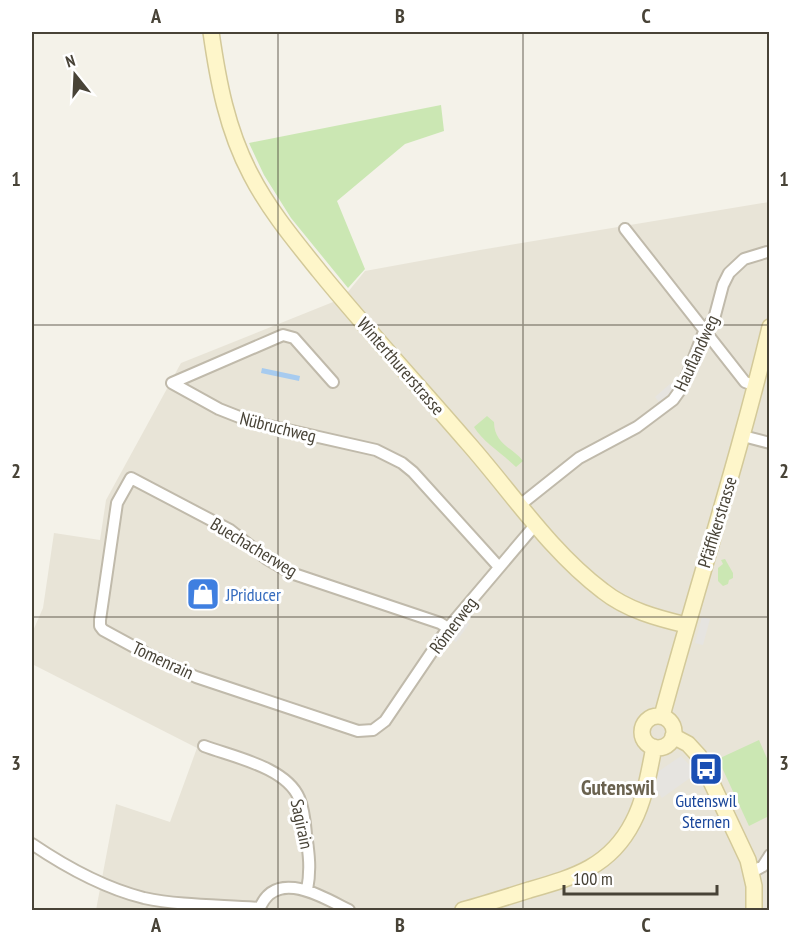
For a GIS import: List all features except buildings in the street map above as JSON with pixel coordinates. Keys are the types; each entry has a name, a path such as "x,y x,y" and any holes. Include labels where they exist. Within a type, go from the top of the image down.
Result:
{"main road":[{"name":"Winterthurerstrasse","path":"211,32 228,120 245,162 268,203 330,285 565,557 603,592 633,609 686,625"},
{"name":"Pfäffikerstrasse","path":"662,716 686,625 743,436 770,327"},
{"path":"662,716 672,724 673,736 664,747 654,747 645,740 643,728 650,718 662,716"},
{"path":"673,736 688,744 699,756 741,844 752,872 754,910"},
{"path":"463,910 563,881 592,868 605,858 623,839 634,821 645,789 654,747"}],"street":[{"path":"625,229 745,382 756,386"},
{"name":"Hauflandweg","path":"520,505 579,458 637,428 673,400 683,386 705,329 714,319 723,285 729,273 744,259 767,252"},
{"name":"Nübruchweg","path":"333,382 294,338 283,335 172,383 219,409 243,419 390,455 413,472 499,567"},
{"path":"743,436 770,443"},
{"name":"Buechacherweg","path":"131,478 230,530 267,559 291,573 440,623 448,628"},
{"name":"Tomenrain","path":"131,478 117,503 99,626 149,655 196,676 358,731 375,728"},
{"name":"Römerweg","path":"375,728 384,721 448,628 536,524"},
{"name":"Sagirain","path":"204,746 273,771 293,788 303,808 310,865 307,890"},
{"path":"32,844 67,866 113,887 145,898 165,902 260,909 266,897 277,890 290,888 307,890 349,910"},
{"path":"752,872 763,866 770,855"}],"shaded area":[{"path":"769,202 769,910 96,910 116,804 170,822 197,748 32,664 32,633 43,608 54,533 100,540 106,500 181,363 343,298 365,271"},
{"path":"671,383 676,388 659,402 655,397"},
{"path":"702,617 710,619 703,645 695,643"},
{"path":"464,620 469,624 456,642 450,638"},
{"path":"681,756 697,773 662,798 654,788 659,771"}],"green space":[{"path":"441,105 444,131 405,144 337,201 365,269 348,288 291,218 264,175 249,143"},
{"path":"487,416 494,422 497,436 501,441 523,461 516,467 488,443 474,427"},
{"path":"725,559 733,573 733,578 723,586 718,581 718,568 723,564 721,560"},
{"path":"759,740 769,763 769,816 749,826 718,759"}],"water":[{"path":"262,368 300,376 299,381 261,373"}],"place":[{"name":"JPriducer","path":"203,594"},
{"name":"Gutenswil Sternen","path":"706,769"}],"district":[{"name":"Gutenswil","path":"618,787"}]}
